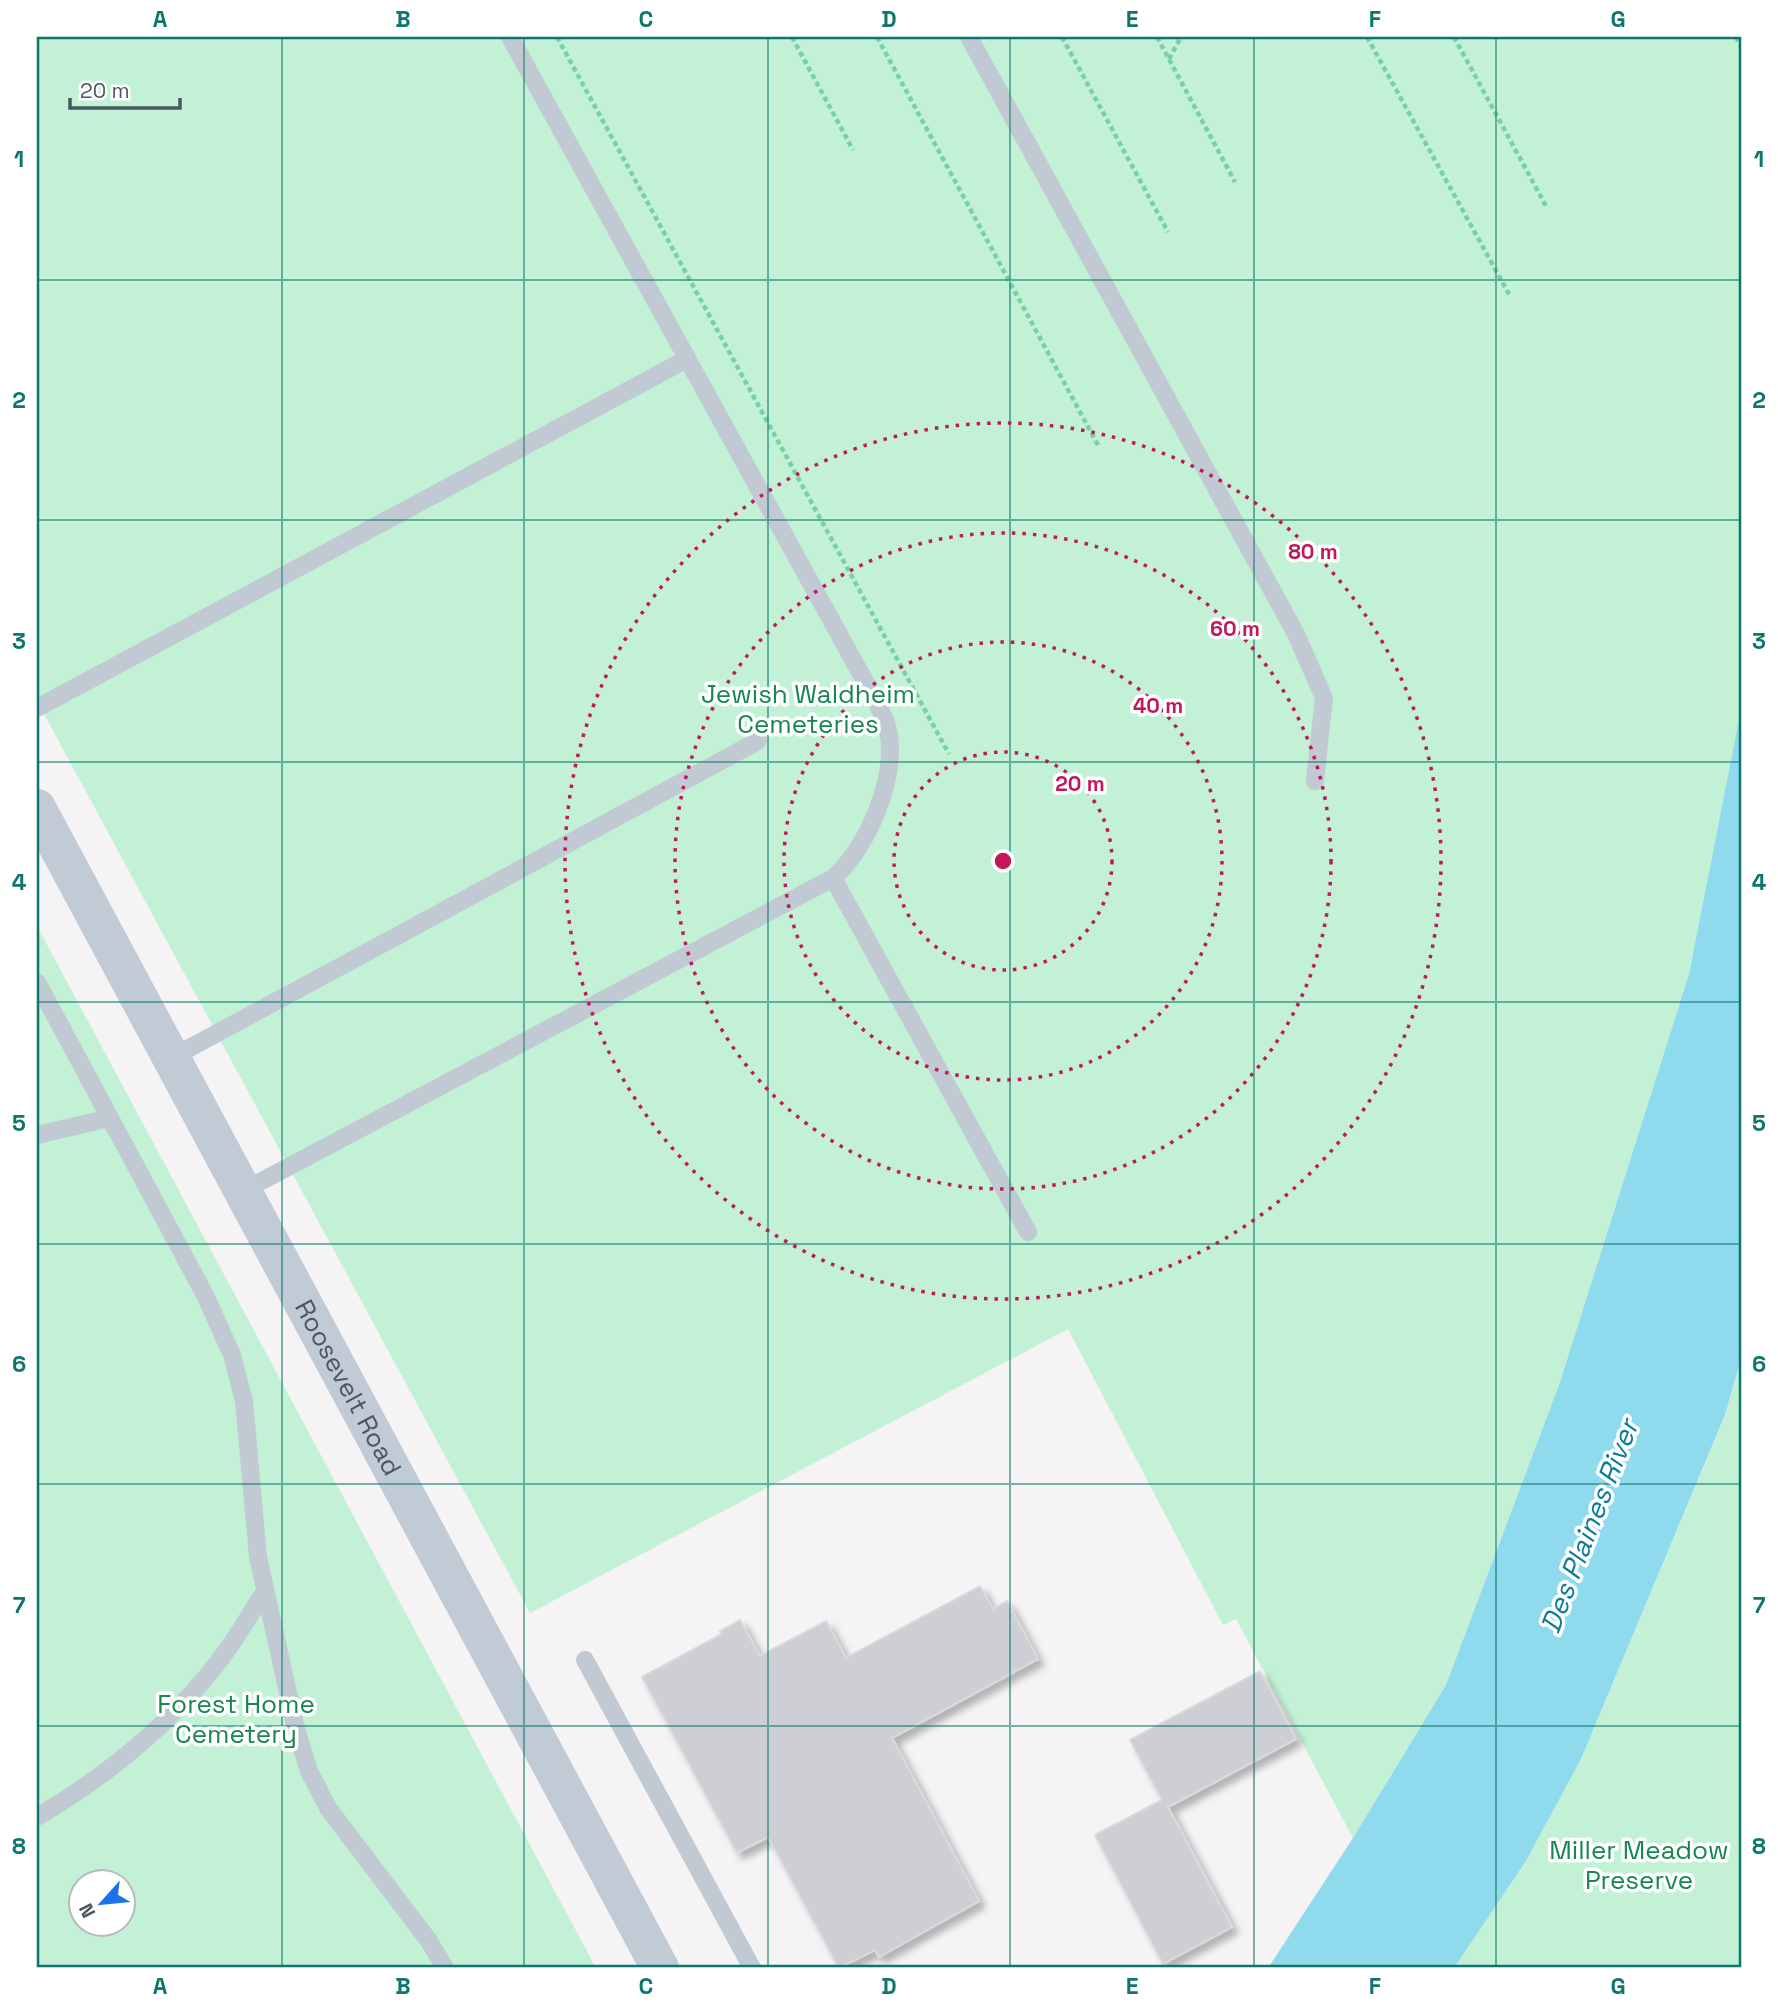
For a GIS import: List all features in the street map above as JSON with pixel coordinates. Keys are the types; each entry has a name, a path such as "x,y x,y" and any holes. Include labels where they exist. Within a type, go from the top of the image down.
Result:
{"main road":[{"name":"Roosevelt Road","path":"37,808 660,1968"}],"lane":[{"path":"243,1191 833,878 855,855 879,805 890,747 888,729 510,37"},
{"path":"969,37 1296,634 1324,698 1315,781"},
{"path":"37,708 687,359"},
{"path":"171,1058 758,741"},
{"path":"833,878 1028,1232"},
{"path":"37,982 205,1295 232,1355 244,1401 258,1557 296,1729 309,1771 328,1808 429,1941 445,1968"},
{"path":"37,1135 110,1118"},
{"path":"37,1817 75,1795 128,1754 170,1714 207,1677 265,1591"},
{"path":"585,1660 752,1968"}],"path":[{"path":"557,37 949,754"},
{"path":"792,37 853,150"},
{"path":"877,37 1099,447"},
{"path":"1062,37 1168,232"},
{"path":"1157,37 1235,182"},
{"path":"1169,59 1181,37"},
{"path":"1367,37 1510,296"},
{"path":"1454,37 1546,206"},
{"path":"1735,37 1741,47"}],"green space":[{"name":"Jewish Waldheim Cemeteries","path":"37,37 1741,37 1741,709 1689,974 1560,1382 1446,1685 1353,1838 1236,1619 1223,1625 1068,1329 530,1613 37,701"},
{"name":"Forest Home Cemetery","path":"37,926 596,1968 37,1968"},
{"name":"Miller Meadow Preserve","path":"1741,1359 1741,1968 1454,1968 1526,1861 1581,1759 1725,1416"}],"water":[{"name":"Des Plaines River","path":"1741,709 1741,1359 1725,1415 1581,1759 1526,1861 1454,1968 1268,1968 1353,1838 1446,1685 1560,1382 1689,974"}],"building":[{"path":"980,1586 993,1609 1007,1601 1038,1659 892,1738 979,1901 879,1957 875,1950 839,1968 768,1837 737,1853 642,1677 722,1634 720,1631 740,1620 760,1656 826,1621 846,1658"},
{"path":"1260,1671 1296,1739 1168,1807 1232,1927 1163,1964 1095,1835 1162,1800 1130,1740"}]}
